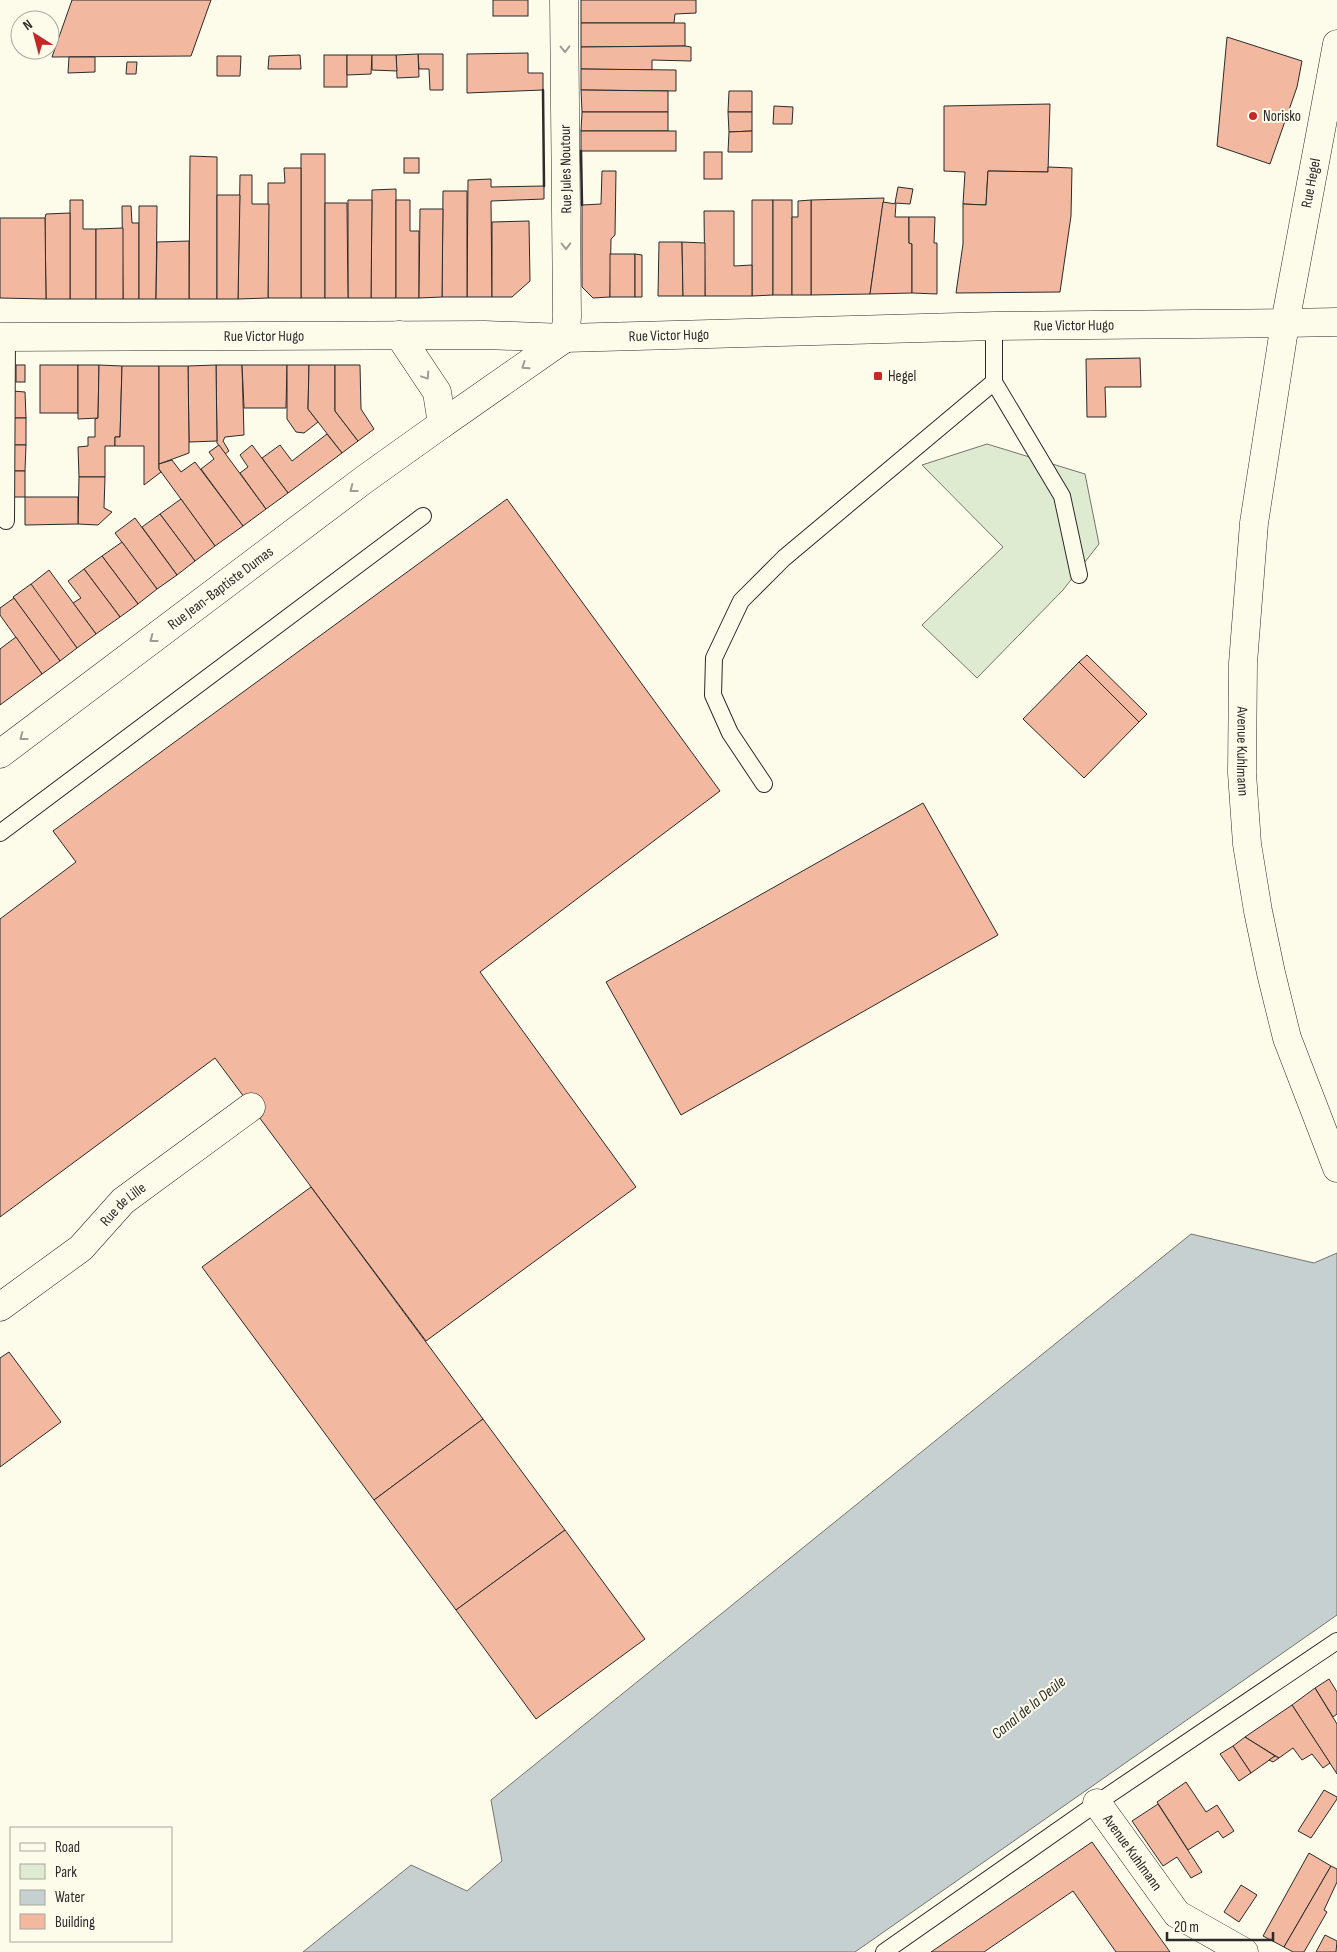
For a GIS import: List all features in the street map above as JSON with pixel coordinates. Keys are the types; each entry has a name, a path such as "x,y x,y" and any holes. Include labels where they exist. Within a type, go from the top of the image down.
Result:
{"street":[{"name":"Rue Jules Noutour","path":"564,0 567,317 565,338"},
{"name":"Rue Hegel","path":"1286,323 1337,44"},
{"name":"Rue Victor Hugo","path":"3,337 485,335 565,338 994,326 1337,322"},
{"name":"Avenue Kuhlmann","path":"1286,323 1259,489 1250,561 1243,663 1242,773 1248,844 1258,911 1287,1038 1337,1168"},
{"path":"398,335 437,392 442,424"},
{"name":"Rue Jean-Baptiste Dumas","path":"0,754 357,485 565,338"},
{"name":"Rue de Lille","path":"0,1307 81,1248 123,1202 251,1107"},
{"name":"Avenue Kuhlmann","path":"1097,1803 1177,1914 1244,1952"}],"lane":[{"path":"994,326 994,382 1062,496 1079,574"},
{"path":"3,337 6,521"},
{"path":"764,784 730,733 713,695 714,658 741,601 784,558 994,382"},
{"path":"0,833 423,516"},
{"path":"884,1952 1097,1803 1337,1641"}],"green space":[{"path":"987,444 1085,474 1099,544 1063,590 977,678 922,625 1003,547 922,465"}],"water":[{"name":"Canal de la Deûle","path":"1191,1234 1314,1263 1337,1253 1337,1615 855,1952 303,1952 411,1865 467,1891 502,1861 491,1800"}],"building":[{"path":"72,0 211,0 191,56 60,57 60,34"},
{"path":"493,0 528,0 528,16 493,16"},
{"path":"581,0 696,0 696,13 675,14 674,23 581,23"},
{"path":"581,23 685,23 685,46 581,47"},
{"name":"Norisko","path":"1227,37 1302,61 1297,87 1270,164 1217,146"},
{"path":"581,47 691,47 691,61 652,60 652,70 581,69"},
{"path":"528,53 528,73 543,73 543,90 467,93 467,54"},
{"path":"418,54 443,54 443,90 430,90 429,69 419,69"},
{"path":"418,54 419,77 397,78 396,55"},
{"path":"300,55 301,69 268,69 269,56"},
{"path":"324,55 347,55 347,87 324,87"},
{"path":"347,55 372,55 371,74 347,75"},
{"path":"372,55 396,55 397,71 372,70"},
{"path":"217,56 241,56 240,76 217,76"},
{"path":"69,57 95,57 95,72 68,73"},
{"path":"127,62 137,62 136,74 126,74"},
{"path":"581,69 676,70 676,91 581,90"},
{"path":"581,90 668,91 668,112 582,112"},
{"path":"729,91 752,91 752,112 728,112"},
{"path":"1050,104 1048,172 988,171 986,205 963,204 965,172 944,171 944,106"},
{"path":"774,106 793,107 792,124 773,124"},
{"path":"582,112 668,112 668,131 581,131"},
{"path":"728,112 752,112 752,131 729,132"},
{"path":"581,131 676,131 676,151 581,151"},
{"path":"752,131 752,152 728,152 729,132"},
{"path":"704,152 722,152 722,179 704,179"},
{"path":"301,154 325,154 325,298 301,298"},
{"path":"190,156 217,157 217,299 189,299"},
{"path":"404,158 419,158 419,173 404,173"},
{"path":"1048,167 1072,168 1071,216 1060,292 956,293 963,244 963,204 986,205 988,171 1048,172"},
{"path":"284,168 301,168 301,298 268,298 268,183 285,183"},
{"path":"602,171 616,171 615,235 611,239 610,297 593,298 582,287 582,205 601,204"},
{"path":"240,175 252,175 252,204 269,204 268,298 238,299"},
{"path":"491,179 491,187 544,186 544,199 491,201 492,297 467,297 468,180"},
{"path":"898,187 913,189 910,204 895,203"},
{"path":"396,189 396,298 371,298 372,190"},
{"path":"443,191 467,191 467,297 442,297"},
{"path":"217,195 240,195 238,299 217,299"},
{"path":"884,198 870,294 811,295 811,200"},
{"path":"70,200 83,200 83,229 96,229 96,299 70,299"},
{"path":"348,200 372,200 371,298 348,298"},
{"path":"396,200 410,200 410,231 419,231 419,298 396,298"},
{"path":"752,200 773,200 773,295 752,296"},
{"path":"773,200 792,200 792,295 773,295"},
{"path":"811,200 811,295 792,295 792,217 798,217 798,201"},
{"path":"883,202 896,204 895,217 909,217 909,243 912,244 912,293 870,294"},
{"path":"325,203 347,203 348,298 325,298"},
{"path":"122,206 131,206 132,223 139,223 139,299 123,299"},
{"path":"139,206 157,206 156,299 139,299"},
{"path":"420,209 443,209 442,297 419,298"},
{"path":"704,211 734,211 734,266 752,265 752,296 705,296"},
{"path":"70,213 70,299 46,299 46,214"},
{"path":"909,217 935,217 934,243 937,243 937,294 912,293 912,244 909,243"},
{"path":"0,218 45,218 46,299 0,298"},
{"path":"529,221 530,281 512,297 492,297 492,222"},
{"path":"123,228 123,299 96,299 96,229"},
{"path":"189,241 189,299 156,299 157,242"},
{"path":"659,242 682,242 683,296 658,296"},
{"path":"682,242 705,243 705,296 683,296"},
{"path":"610,254 635,254 635,297 610,297"},
{"path":"635,254 642,255 642,297 635,297"},
{"path":"1140,358 1141,387 1105,387 1106,417 1087,417 1086,359"},
{"path":"16,365 25,365 25,382 16,382"},
{"path":"40,365 78,365 78,413 40,413"},
{"path":"78,365 99,365 98,418 78,419"},
{"path":"99,365 122,366 120,437 115,437 115,446 105,446 105,477 79,477 78,447 88,446 88,437 95,437 95,419 98,418"},
{"path":"216,365 242,365 244,435 225,437 223,441 229,451 225,454 217,443"},
{"path":"216,365 217,441 189,442 188,366"},
{"path":"242,365 287,365 286,408 244,408"},
{"path":"287,365 309,365 308,409 318,422 304,433 296,432 287,419"},
{"path":"309,365 335,365 335,411 358,441 342,453 308,409"},
{"path":"335,365 360,365 361,409 374,429 358,441 335,411"},
{"path":"122,366 159,366 159,469 161,472 144,485 144,446 115,446 115,437 120,437"},
{"path":"159,366 188,366 189,453 159,464"},
{"path":"13,391 25,392 26,418 13,418"},
{"path":"13,418 26,418 26,445 13,445"},
{"path":"327,434 342,453 288,493 262,458 280,445 292,461"},
{"path":"13,445 26,445 25,471 13,471"},
{"path":"219,445 266,509 243,526 201,469 214,459 209,452"},
{"path":"252,445 288,493 266,509 240,473 248,467 240,455"},
{"path":"172,460 181,472 195,462 243,526 215,546 159,469 159,464"},
{"path":"11,471 25,471 25,497 12,497"},
{"path":"79,477 105,477 104,508 112,512 98,525 78,524"},
{"path":"25,497 78,497 78,524 25,525"},
{"path":"181,499 215,546 195,561 160,514"},
{"path":"507,499 720,791 480,972 636,1187 426,1341 215,1058 0,1217 0,919 76,862 53,831"},
{"path":"160,514 195,561 177,575 142,527"},
{"path":"135,518 177,575 157,589 115,533"},
{"path":"122,542 157,589 138,604 102,556"},
{"path":"102,556 138,604 120,617 84,569"},
{"path":"84,569 120,617 96,634 73,603 81,598 68,581"},
{"path":"49,570 96,634 77,648 30,585"},
{"path":"31,584 77,648 60,661 13,597"},
{"path":"14,598 60,661 42,674 0,615 0,608"},
{"path":"16,637 42,674 0,705 0,649"},
{"path":"1087,655 1147,714 1139,722 1079,662"},
{"path":"1079,662 1139,722 1084,778 1023,719"},
{"path":"923,803 998,935 681,1115 606,982"},
{"path":"311,1187 483,1419 374,1500 202,1267"},
{"path":"9,1352 61,1422 0,1467 0,1358"},
{"path":"483,1419 565,1530 456,1610 374,1500"},
{"path":"565,1530 645,1639 536,1719 456,1610"},
{"path":"1329,1679 1337,1692 1337,1714 1333,1717 1315,1688"},
{"path":"1315,1688 1337,1724 1337,1774 1292,1705"},
{"path":"1292,1705 1330,1763 1323,1768 1312,1754 1302,1760 1293,1748 1279,1758 1245,1737"},
{"path":"1245,1737 1275,1756 1251,1773 1233,1746"},
{"path":"1233,1746 1251,1773 1239,1781 1220,1754"},
{"path":"1275,1756 1279,1758 1273,1762 1269,1760"},
{"path":"1186,1782 1206,1812 1217,1805 1234,1831 1223,1838 1218,1831 1188,1850 1157,1802"},
{"path":"1324,1790 1337,1797 1337,1799 1311,1838 1298,1831"},
{"path":"1158,1804 1202,1872 1191,1878 1177,1857 1163,1866 1132,1821"},
{"path":"1092,1842 1170,1952 1116,1952 1073,1891 984,1952 931,1952"},
{"path":"1309,1853 1331,1866 1284,1947 1263,1936"},
{"path":"1331,1866 1337,1869 1337,1882 1324,1910 1327,1912 1304,1952 1293,1952 1284,1947"},
{"path":"1241,1885 1257,1895 1239,1922 1224,1912"},
{"path":"1325,1935 1337,1941 1336,1952 1316,1952"}],"wall":[{"path":"543,90 544,186"},
{"path":"581,151 582,205"}],"place":[{"name":"Norisko","path":"1253,116"},
{"name":"Hegel","path":"878,376"}]}
